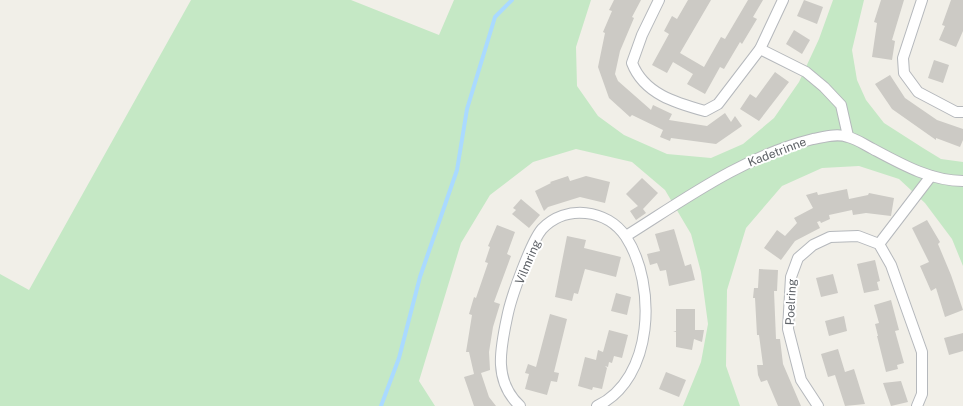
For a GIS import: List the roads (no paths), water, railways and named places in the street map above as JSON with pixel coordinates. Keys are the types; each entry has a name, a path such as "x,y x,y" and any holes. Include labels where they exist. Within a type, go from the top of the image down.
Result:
{"street":[{"path":"659,0 642,35 632,63 637,75 662,97 705,111 718,104 760,49 782,0"},
{"path":"922,0 903,58 904,74 918,92 956,112 963,112"},
{"path":"760,49 806,72 824,87 841,105 848,136"},
{"name":"Kadetrinne","path":"626,236 705,186 747,163 792,144 828,136 848,136 894,160 931,176 963,181"},
{"path":"917,406 922,394 922,352 891,265 879,244 931,176"},
{"name":"Vilmring","path":"520,406 514,400 504,382 500,352 510,305 533,245 542,229 558,218 572,213 589,212 610,221 626,236 636,256 642,277 645,302 645,326 642,350 632,373 621,388 608,400 597,406"},
{"name":"Poelring","path":"818,406 801,380 788,329 791,277 798,258 813,245 830,237 858,236 879,244"}],"waterway":[{"path":"381,406 399,358 420,277 457,170 467,109 495,17 512,0"}]}
